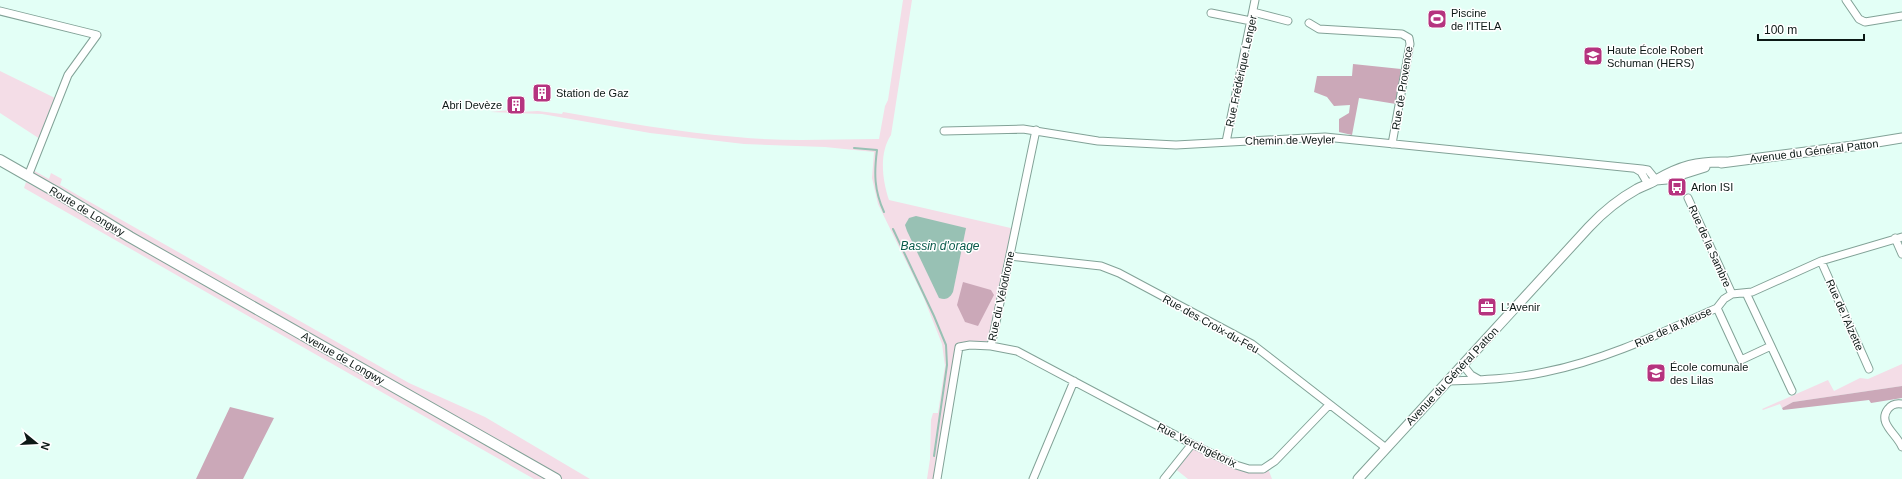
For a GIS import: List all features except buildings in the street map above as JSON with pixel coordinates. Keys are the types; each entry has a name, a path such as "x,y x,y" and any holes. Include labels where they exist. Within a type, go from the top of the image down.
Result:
{"main road":[{"name":"Avenue du Général Patton","path":"1358,479 1597,218 1618,202 1665,173 1692,164 1708,161 1726,162 1853,146 1902,138"},
{"name":"Route de Longwy","path":"0,160 27,179 130,237"},
{"name":"Route de Longwy","path":"0,168 27,179"},
{"name":"Avenue de Longwy","path":"130,237 556,479"}],"street":[{"name":"Rue Frédérique Lenger","path":"1226,142 1255,0"},
{"path":"1846,0 1859,19 1865,22 1902,16"},
{"path":"0,10 97,35 68,75 27,179"},
{"path":"1252,12 1288,21"},
{"path":"1211,13 1251,21"},
{"name":"Rue de Provence","path":"1309,24 1319,29 1402,34 1409,38 1410,44 1392,144"},
{"name":"Chemin de Weyler","path":"944,130 1013,128 1036,130 1098,141 1139,145 1176,145 1325,137 1648,170 1652,182"},
{"name":"Rue du Vélodrome","path":"937,479 959,347 970,345 991,346 1036,130"},
{"name":"Rue de la Sambre","path":"1688,198 1732,294"},
{"path":"1732,294 1746,293 1756,290 1821,261 1898,237 1902,254"},
{"name":"Rue des Croix-du-Feu","path":"1010,256 1101,266 1119,273 1252,344 1386,448"},
{"name":"Rue de l'Alzette","path":"1821,261 1869,369"},
{"name":"Rue de la Sambre","path":"1746,293 1792,391"},
{"name":"Rue de la Meuse","path":"1448,381 1480,380 1544,373 1579,364 1623,349 1717,308 1732,294"},
{"path":"1717,308 1741,360 1771,346"},
{"name":"Rue Vercingétorix","path":"991,346 1017,351 1192,444 1236,465 1249,469 1262,469 1274,461 1329,405"},
{"path":"1463,365 1471,375 1480,380"},
{"path":"1034,479 1074,381"},
{"path":"1902,404 1891,406 1886,412 1885,418 1886,425 1897,436 1902,447"},
{"path":"1164,479 1192,444"}],"shaded area":[{"path":"903,0 912,0 891,135 887,142 883,158 883,175 889,200 1015,229 991,346 959,348 937,479 927,479 930,459 931,420 933,413 938,413 945,366 942,344 923,296 878,204 872,178 874,152 825,147 744,144 650,133 542,114 490,112 519,109 519,112 538,111 562,114 563,112 671,130 755,139 879,139 885,106 888,100"},
{"path":"1353,64 1401,69 1396,104 1359,98 1352,135 1339,132 1339,119 1349,113 1350,105 1334,106 1327,97 1314,92 1317,76 1352,76"},
{"path":"0,71 55,98 40,139 0,113"},
{"path":"31,169 49,179 51,173 62,179 60,185 409,383 485,417 590,479 534,479 24,188 26,182 123,234 28,176"},
{"path":"963,282 991,290 994,295 978,326 965,322 957,305"},
{"path":"1902,364 1902,386 1793,402 1782,408 1780,404 1763,410 1762,409 1828,380 1834,391 1860,378 1868,379"},
{"path":"1902,386 1902,398 1871,403 1869,400 1783,410 1782,408 1793,402"},
{"path":"230,407 274,418 243,479 196,479"},
{"path":"1192,444 1249,469 1267,466 1272,479 1188,479 1173,467"}],"water":[{"name":"Bassin d'orage","path":"916,216 966,228 953,292 947,298 939,298 907,231 905,225 909,218"}],"waterway":[{"path":"854,148 877,150 875,166 876,181 878,196 884,212"},
{"path":"893,229 946,345 947,365 934,456"}],"place":[{"name":"Piscine de l'ITELA","path":"1437,19"},
{"name":"Haute École Robert Schuman (HERS)","path":"1593,56"},
{"name":"Station de Gaz","path":"542,93"},
{"name":"Abri Devèze","path":"516,105"},
{"name":"Arlon ISI","path":"1677,187"},
{"name":"L'Avenir","path":"1487,307"},
{"name":"École comunale des Lilas","path":"1656,373"}]}
